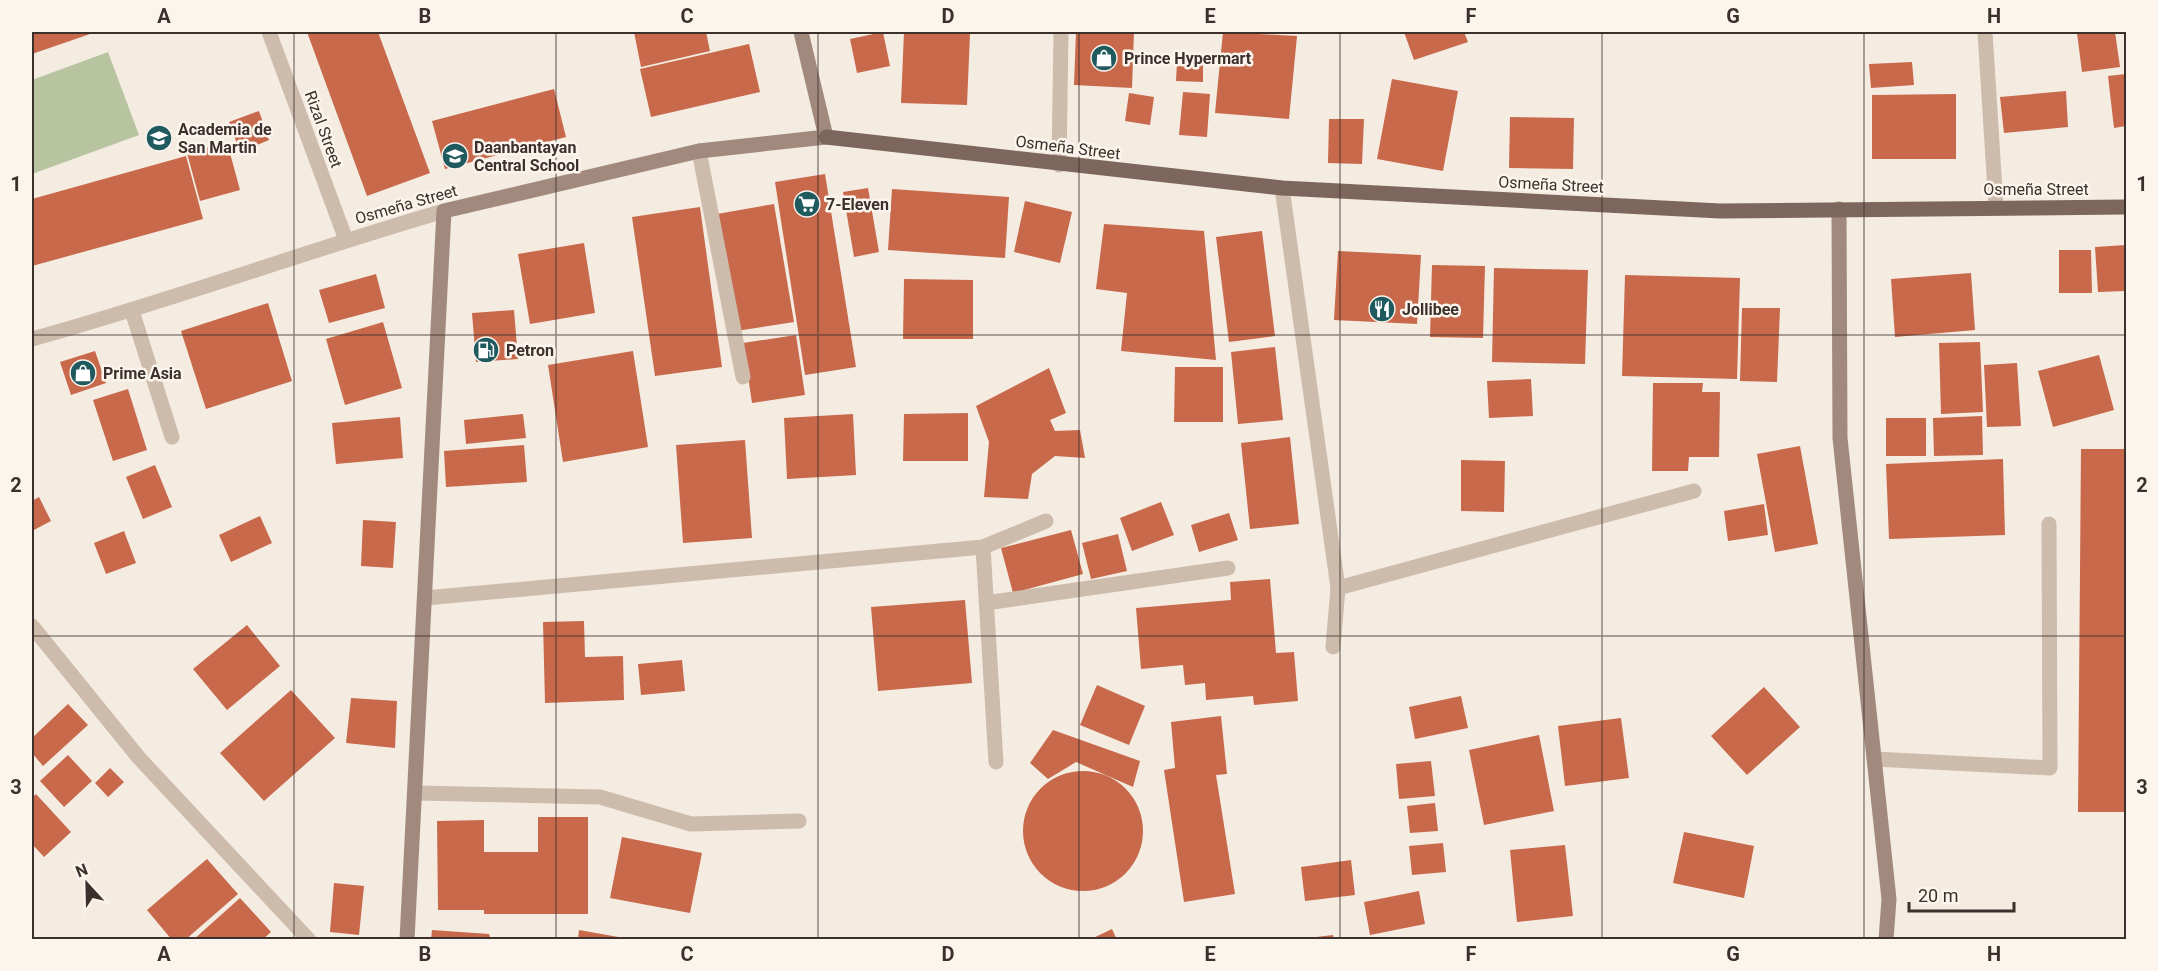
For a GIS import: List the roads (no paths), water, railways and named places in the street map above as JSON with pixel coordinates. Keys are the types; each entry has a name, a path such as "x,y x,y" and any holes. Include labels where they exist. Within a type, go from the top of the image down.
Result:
{"main road":[{"path":"801,32 826,137"},
{"name":"Osmeña Street","path":"444,212 699,151 826,137 1059,165 1282,188 1720,211 2127,207"},
{"path":"1839,209 1840,438 1889,898 1886,939"},
{"path":"407,939 444,212"}],"street":[{"name":"Rizal Street","path":"269,32 346,240"},
{"path":"1059,165 1062,32"},
{"path":"1985,32 1996,207"},
{"path":"699,151 743,377"},
{"path":"1282,188 1338,588 1333,647"},
{"name":"Osmeña Street","path":"32,339 132,311 346,240 444,212"},
{"path":"132,311 172,437"},
{"path":"1338,588 1694,491"},
{"path":"424,598 982,547 1046,521"},
{"path":"1874,759 2050,768 2049,524"},
{"path":"982,547 996,762"},
{"path":"986,603 1228,568"},
{"path":"32,626 139,758 309,939"},
{"path":"416,793 600,797 691,824 799,821"}],"place":[{"name":"Prince Hypermart","path":"1104,58"},
{"name":"Academia de San Martin","path":"159,138"},
{"name":"Daanbantayan Central School","path":"455,156"},
{"name":"7-Eleven","path":"807,204"},
{"name":"Jollibee","path":"1382,309"},
{"name":"Petron","path":"486,350"},
{"name":"Prime Asia","path":"83,373"}]}
